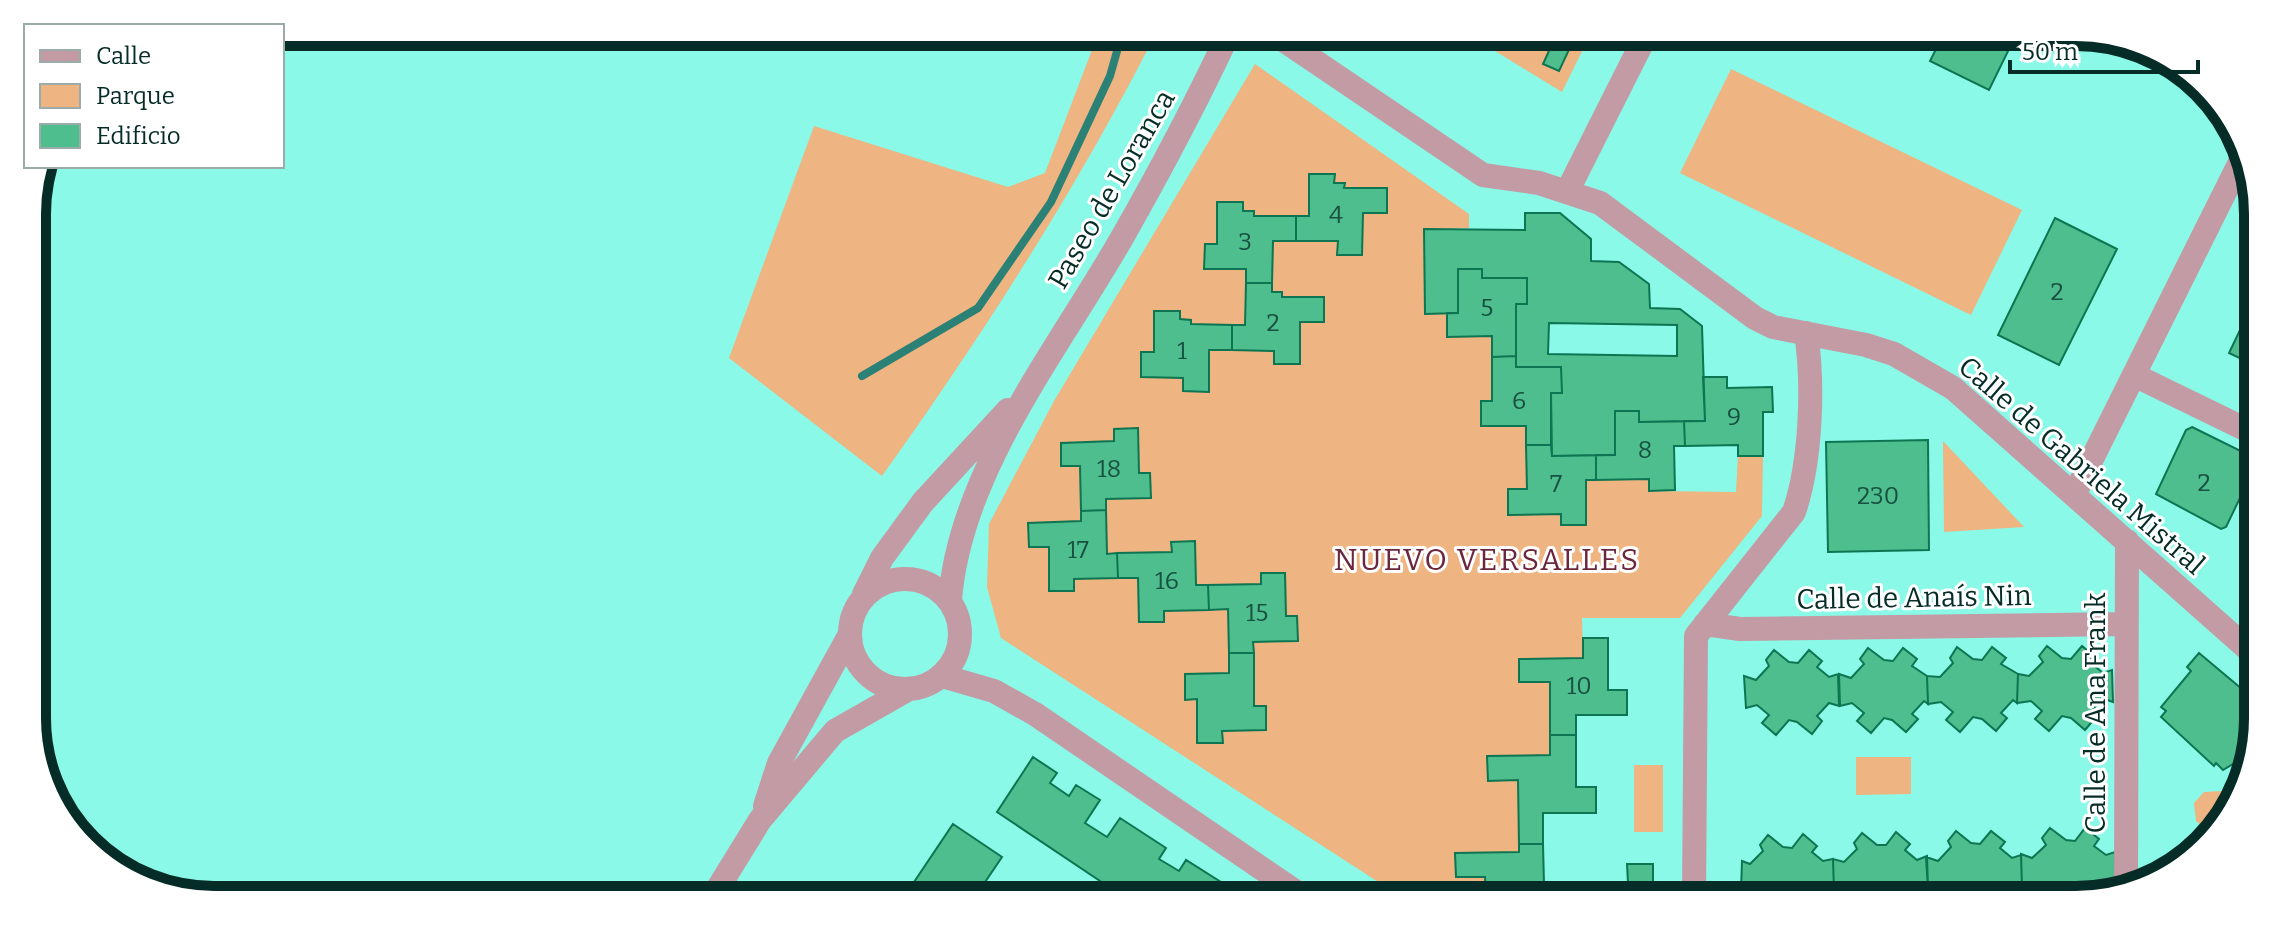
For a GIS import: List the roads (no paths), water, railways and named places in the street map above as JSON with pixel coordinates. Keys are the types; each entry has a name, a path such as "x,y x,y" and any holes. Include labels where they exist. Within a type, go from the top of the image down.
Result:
{"street":[{"name":"Paseo de Loranca","path":"950,600 958,547 977,493 1041,368 1122,237 1222,46"},
{"name":"Calle de Gabriela Mistral","path":"1292,46 1483,175 1568,190 1600,203 1755,318 1773,327 1894,354 1953,388 2244,646"},
{"path":"1568,190 1640,46"},
{"path":"2075,493 2237,168"},
{"path":"1694,886 1696,636 1794,512 1802,489 1813,377 1806,333"},
{"name":"Paseo de Loranca","path":"859,603 882,558 923,502 997,425 1041,368"},
{"path":"2134,375 2244,429"},
{"name":"Calle de Ana Frank","path":"2126,878 2124,624 2127,541"},
{"path":"719,886 760,820 835,731 907,690 926,686 942,676 959,650 961,631 950,600 936,587 903,578 872,589 859,603 850,634 779,763 760,820"},
{"name":"Calle de Anaís Nin","path":"1705,624 1740,629 2124,624"},
{"path":"850,634 853,653 869,676 886,686 907,690"},
{"path":"942,676 994,691 1035,714 1287,886"}],"waterway":[{"path":"862,376 978,308 1051,202 1110,76 1118,46"}],"district":[{"name":"NUEVO VERSALLES","path":"1487,560"}]}
